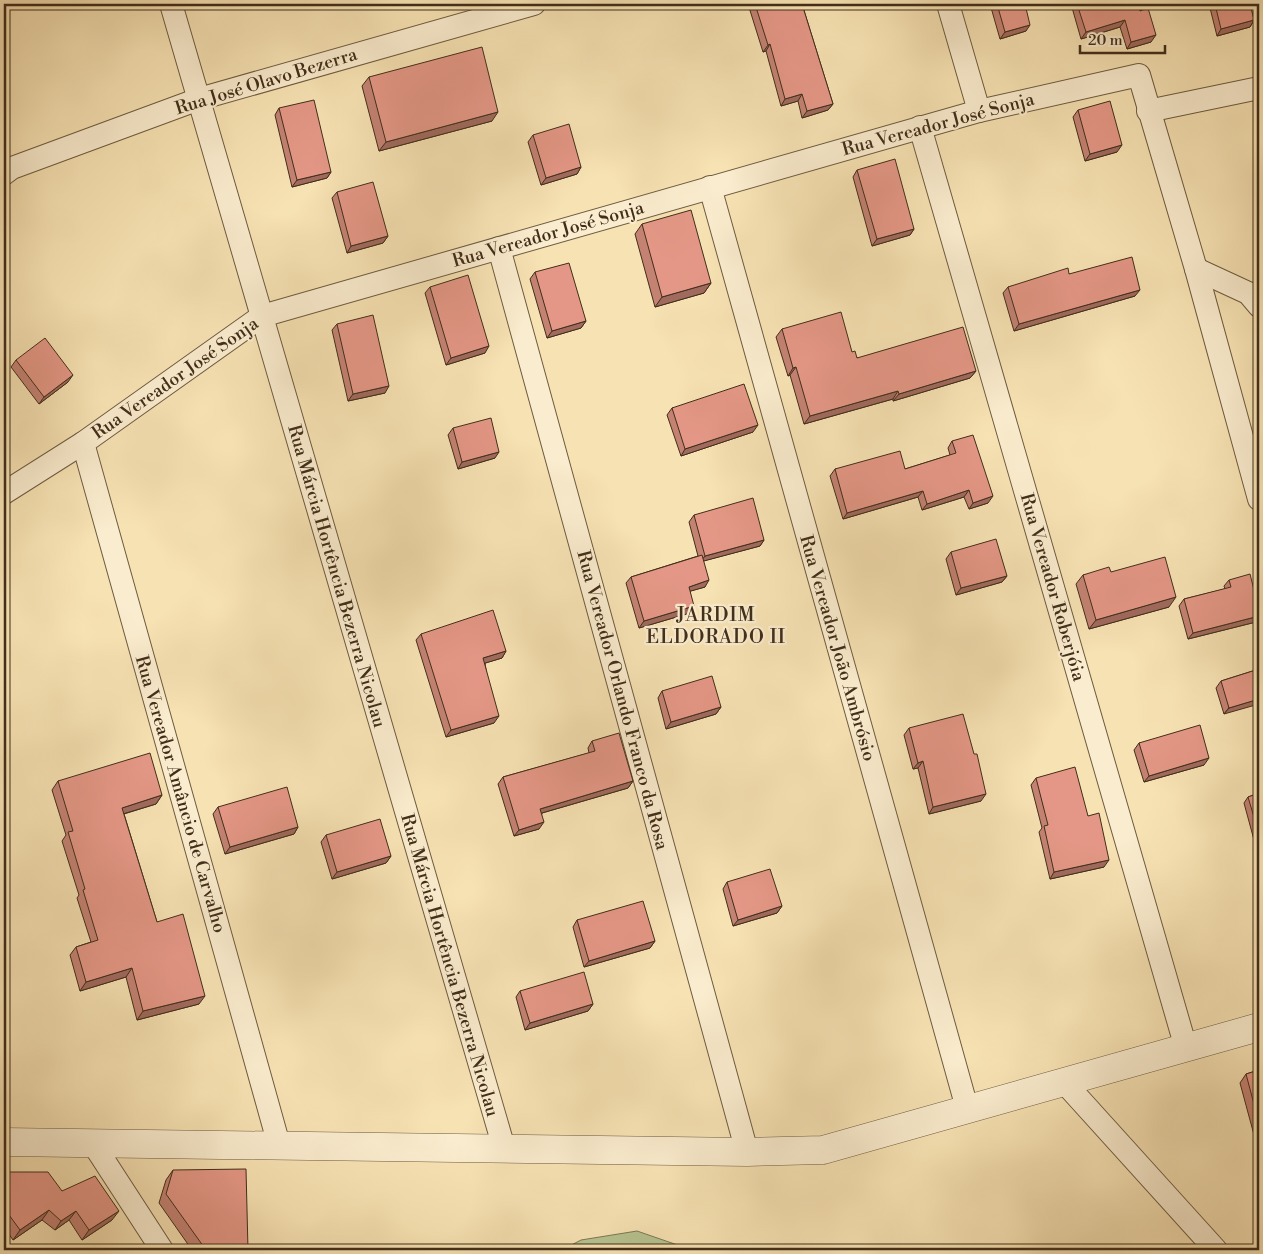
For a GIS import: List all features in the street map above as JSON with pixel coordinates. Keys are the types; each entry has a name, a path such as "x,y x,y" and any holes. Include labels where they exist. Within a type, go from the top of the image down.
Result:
{"street":[{"name":"Rua Márcia Hortência Bezerra Nicolau","path":"171,4 504,1148"},
{"name":"Rua José Olavo Bezerra","path":"4,174 12,168 199,99 534,4"},
{"path":"948,4 979,111"},
{"name":"Rua Vereador José Sonja","path":"4,493 83,443 262,316 979,111 1138,75 1148,111"},
{"path":"1259,88 1148,111 1196,270 1259,499"},
{"name":"Rua Vereador Roberjóia","path":"920,127 1186,1048"},
{"name":"Rua Vereador João Ambrósio","path":"710,188 967,1108"},
{"name":"Rua Vereador Orlando Franco da Rosa","path":"499,248 747,1152"},
{"path":"1196,270 1248,293 1259,306"},
{"name":"Rua Vereador Amâncio de Carvalho","path":"83,443 279,1145"},
{"path":"4,1142 747,1152 823,1150 1259,1027"},
{"path":"1064,1082 1216,1250"},
{"path":"92,1142 162,1250"}],"green space":[{"path":"637,1231 692,1250 562,1250 581,1240"}],"building":[{"path":"755,4 802,4 833,104 807,111 802,94 785,99 770,44 768,45"},
{"path":"997,4 1025,4 1030,25 1005,32"},
{"path":"1077,4 1138,4 1140,11 1148,8 1156,35 1131,42 1125,20 1086,32"},
{"path":"1215,4 1250,4 1254,20 1221,29"},
{"path":"482,47 498,112 386,142 369,77"},
{"path":"314,100 331,172 297,180 279,108"},
{"path":"1110,101 1122,145 1090,154 1078,110"},
{"path":"569,124 581,167 546,178 533,135"},
{"path":"895,159 914,229 877,239 857,170"},
{"path":"373,182 388,236 351,246 337,192"},
{"path":"691,210 711,283 662,297 642,224"},
{"path":"1132,257 1140,290 1019,324 1008,287 1068,268 1069,274"},
{"path":"569,263 586,321 552,331 535,272"},
{"path":"468,275 489,346 451,358 430,287"},
{"path":"841,312 852,352 855,351 857,358 963,327 976,371 899,394 898,391 810,416 796,367 793,368 782,329"},
{"path":"373,315 389,386 353,394 337,324"},
{"path":"45,338 73,375 44,397 16,360"},
{"path":"744,384 758,425 685,449 672,408"},
{"path":"491,418 499,452 462,462 453,428"},
{"path":"973,435 993,496 973,503 969,490 927,504 923,491 847,513 835,469 900,451 905,469 956,453 952,441"},
{"path":"753,498 764,540 705,556 694,515"},
{"path":"996,539 1007,576 961,588 951,552"},
{"path":"702,555 709,580 689,587 694,606 644,621 631,577"},
{"path":"1165,557 1176,597 1096,620 1083,575 1109,567 1111,572"},
{"path":"1250,574 1259,616 1193,633 1184,599 1231,587 1229,580"},
{"path":"493,610 506,651 483,658 499,716 451,730 421,634"},
{"path":"1259,669 1259,699 1229,708 1221,681"},
{"path":"712,676 721,707 671,722 662,691"},
{"path":"963,714 974,754 977,754 986,794 933,807 923,761 918,763 909,728"},
{"path":"1200,725 1209,758 1149,776 1139,743"},
{"path":"619,733 633,781 540,809 544,822 519,830 503,777 595,751 592,741"},
{"path":"150,753 162,795 122,808 157,922 183,914 205,996 143,1011 132,968 86,982 76,947 98,940 68,832 73,831 58,781"},
{"path":"1075,767 1088,816 1099,813 1109,860 1054,872 1044,826 1048,825 1036,778"},
{"path":"287,787 298,827 230,847 218,807"},
{"path":"1259,793 1259,834 1248,797"},
{"path":"380,819 391,856 337,872 326,835"},
{"path":"770,869 782,906 738,920 727,882"},
{"path":"643,901 655,941 589,961 577,920"},
{"path":"584,972 593,1004 530,1023 520,991"},
{"path":"1259,1070 1259,1123 1246,1074"},
{"path":"246,1169 248,1250 206,1250 166,1194 173,1170"},
{"path":"4,1172 48,1172 62,1191 95,1176 119,1211 89,1230 76,1211 61,1221 49,1210 20,1230 4,1208"}],"district":[{"name":"JARDIM ELDORADO II","path":"716,625"}]}
